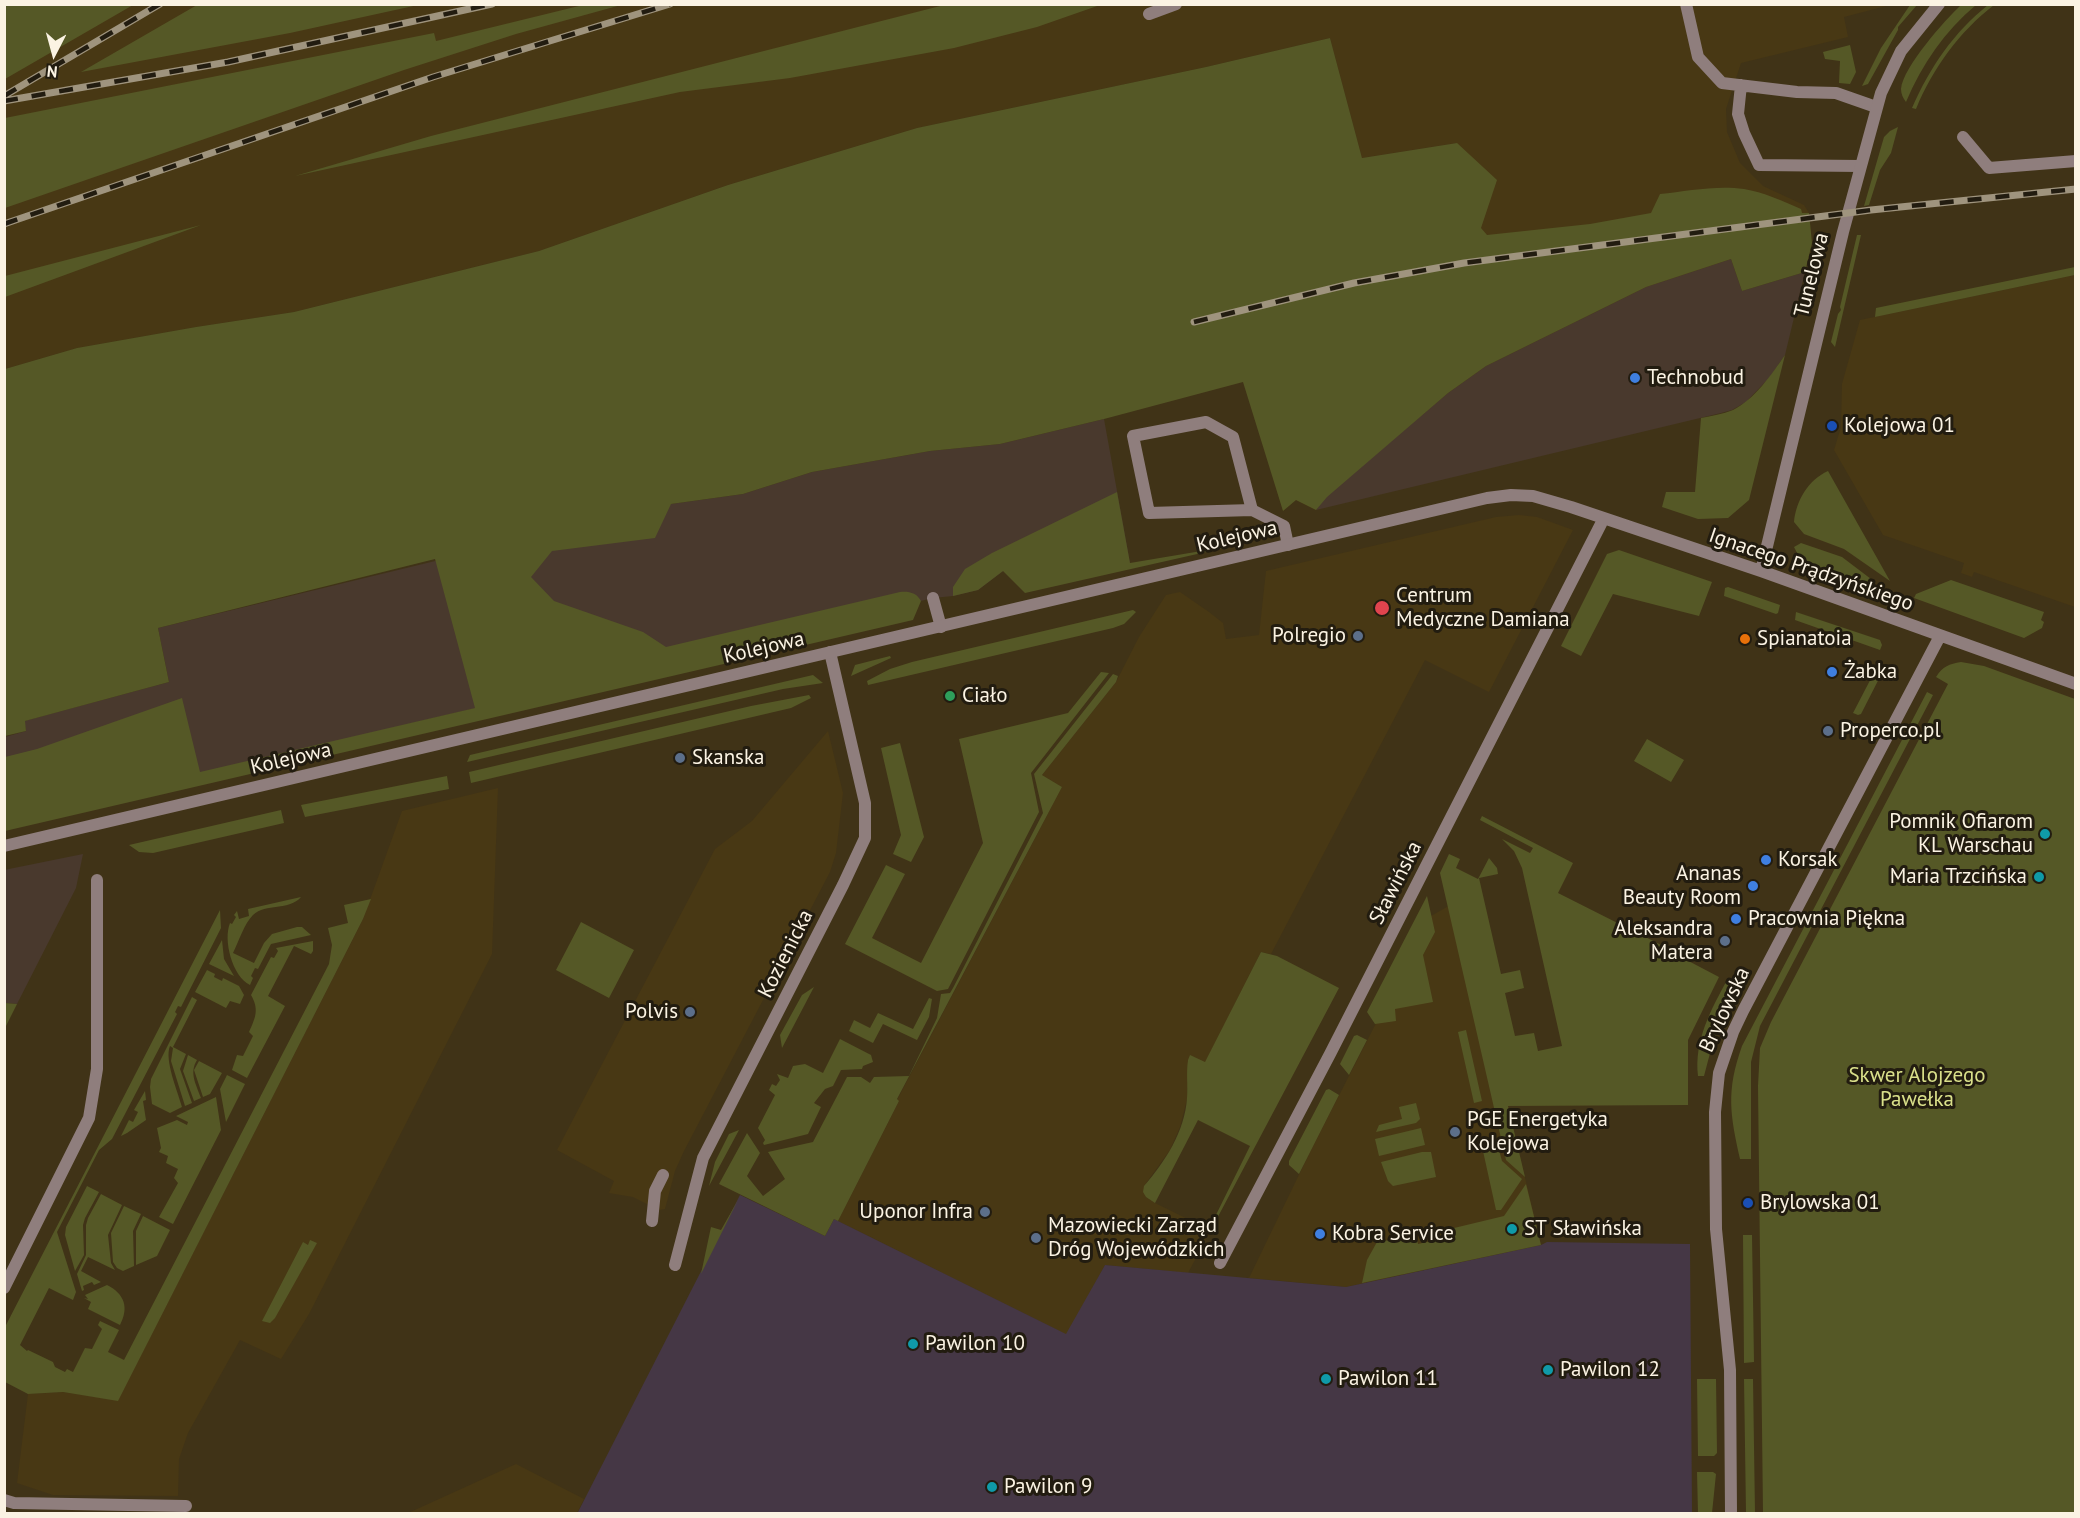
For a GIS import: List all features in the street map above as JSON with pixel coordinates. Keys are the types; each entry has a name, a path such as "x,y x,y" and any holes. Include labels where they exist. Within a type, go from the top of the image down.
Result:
{"street":[{"path":"1149,14 1176,4"},
{"path":"1686,4 1698,57 1722,84 1797,92 1836,93 1876,107"},
{"name":"Tunelowa","path":"1761,571 1876,107 1894,62 1939,4"},
{"path":"1741,86 1738,114 1759,165 1860,166"},
{"path":"1963,137 1989,168 2076,161"},
{"path":"1252,510 1233,437 1206,422 1133,436 1149,513 1252,510 1284,526 1288,545"},
{"name":"Kolejowa","path":"4,846 1487,498 1511,495 1533,496"},
{"name":"Ignacego Prądzyńskiego","path":"1533,496 1761,571 2076,684"},
{"name":"Sławińska","path":"1220,1263 1330,1054 1604,518"},
{"path":"933,598 941,627"},
{"name":"Brylowska","path":"1731,1514 1729,1356 1716,1214 1715,1103 1719,1073 1743,1011 1940,636"},
{"name":"Kozienicka","path":"675,1265 703,1158 838,896 865,838 865,803 830,652"},
{"path":"4,1288 89,1118 97,1069 97,880"},
{"path":"652,1221 655,1191 663,1175"},
{"path":"4,1500 14,1503 186,1506"}],"shaded area":[{"path":"5,5 1890,5 1844,17 1848,37 1741,63 1726,109 1727,132 1740,163 1763,186 1804,205 1809,213 1812,243 1731,259 1325,497 1316,510 1296,500 1283,511 1244,381 1457,143 1362,158 1330,38 1206,67 917,128 728,185 539,251 294,312 77,348 5,369"},
{"path":"1731,259 1742,291 1805,272 1785,355 1770,377 1746,402 1721,413 1316,510 1325,497 1448,393 1486,366 1646,287"},
{"path":"2075,275 2075,607 1974,572 1972,577 1961,573 1964,563 1883,535 1834,450 1841,427 1842,384 1860,320"},
{"path":"1104,419 1130,563 1003,571 978,590 933,598 5,820 5,737 26,731 24,721 169,682 158,628 671,504 743,494 812,472 930,451 1000,444"},
{"path":"1519,515 1537,517 1573,530 1489,692 1425,660 1271,954 1261,952 1205,1063 1188,1060 1187,1099 1180,1127 1170,1150 1144,1186 1146,1197 1155,1203 1202,1226 1212,1228 1188,1273 1105,1265 1067,1335 838,1221 899,1101 897,1100 1062,787 1042,775 1116,682 1139,637 1166,595 1180,592 1209,612 1223,623 1226,639 1259,635 1266,571 1496,517"},
{"path":"828,731 843,793 836,853 830,872 684,1151 675,1171 665,1209 659,1210 633,1197 609,1193 614,1181 557,1150 715,849 752,821"},
{"path":"498,788 492,954 309,1314 281,1359 240,1340 188,1433 179,1459 178,1496 53,1495 17,1483 28,1394 63,1392 118,1400 363,919 402,811"},
{"path":"83,854 76,888 17,1004 5,1003 4,870"},
{"path":"1459,900 1541,1245 1346,1287 1249,1278 1310,1152 1431,916"},
{"path":"740,1195 825,1236 834,1219 1066,1334 1105,1265 1346,1287 1547,1242 1690,1244 1692,1513 577,1514"},
{"path":"516,1464 584,1499 577,1513 406,1514"}],"green space":[{"path":"5,4 133,4 133,5 5,79"},
{"path":"948,4 1100,5 1037,27 954,48 790,78 680,92 295,176 431,136"},
{"path":"197,5 418,5 290,33 81,72"},
{"path":"583,5 621,5 516,34 404,70 5,208 5,118 434,33 436,41"},
{"path":"1910,5 1917,5 1898,27 1868,84 1862,86 1881,48"},
{"path":"1961,5 1976,5 1935,49 1919,74 1906,102 1901,89 1909,69 1936,32"},
{"path":"1988,5 1994,5 1958,39 1930,79 1916,109 1912,108 1944,51 1964,27"},
{"path":"1330,38 1362,158 1457,143 1497,180 1481,228 1487,235 1590,224 1651,213 1660,194 1713,188 1744,189 1780,200 1801,209 1802,213 1809,213 1812,243 1805,272 1742,291 1731,259 1646,287 1486,366 1448,393 1327,497 1316,510 1296,500 1283,511 1243,382 1000,444 930,451 812,472 743,494 671,504 655,538 552,551 531,577 554,601 643,632 666,647 900,592 912,593 921,601 913,620 5,831 5,757 37,749 182,698 200,772 475,708 435,559 158,628 169,682 25,721 26,731 5,736 5,369 77,348 294,312 539,251 728,185 917,128 1206,67"},
{"path":"1850,45 1856,72 1850,84 1839,83 1840,61 1825,59 1823,52"},
{"path":"1898,127 1891,153 1880,170 1869,205 1864,206 1884,137"},
{"path":"201,225 5,297 5,276"},
{"path":"1857,235 1861,235 1835,347 1831,342 1841,310"},
{"path":"2075,267 2075,275 1875,317 1876,308"},
{"path":"1785,355 1749,500 1728,518 1698,519 1662,507 1666,492 1695,492 1701,418 1733,410 1748,400 1762,386"},
{"path":"1828,471 1890,581 1844,549 1804,534 1794,522 1797,506 1804,492"},
{"path":"1117,492 1130,563 1237,545 1025,593 1003,571 978,590 953,596 953,587 965,569 992,553"},
{"path":"1801,543 1842,557 1871,579 1871,594 1817,573 1800,557 1794,547"},
{"path":"1619,550 1712,582 1699,616 1613,594 1581,656 1561,646 1607,554"},
{"path":"1951,580 2044,612 2041,620 2044,622 2042,628 2024,638 1914,598 1916,594"},
{"path":"1728,587 1780,605 1778,613 1724,596 1725,588"},
{"path":"1133,610 1136,612 1124,624 1113,628 868,685 867,681 890,669 912,662"},
{"path":"1796,612 1880,640 1882,645 1880,650 1795,620"},
{"path":"890,656 891,658 851,676 855,665"},
{"name":"Skwer Alojzego Pawełka","path":"1961,662 1984,666 2075,699 2075,1513 1763,1513 1758,1086 1760,1048 1771,1022 1948,684 1936,677 1947,666"},
{"path":"1878,665 1885,667 1861,714 1853,713"},
{"path":"1101,672 1109,673 1031,773 1039,812 948,989 937,991 845,944 886,865 905,874 872,938 921,963 983,843 959,739 1068,713"},
{"path":"1113,674 1118,676 1116,682 1042,775 1062,787 897,1099 899,1101 838,1221 834,1219 825,1236 719,1184 747,1133 760,1153 747,1176 763,1196 785,1179 768,1152 813,1142 847,1077 861,1077 870,1083 874,1077 909,1076 937,1018 941,994 950,993 953,988 1043,813 1034,774"},
{"path":"813,675 823,683 783,689 467,762 470,755"},
{"path":"1927,692 1933,695 1760,1026 1751,1062 1751,1159 1740,1159 1731,1102 1734,1076 1742,1046"},
{"path":"809,695 811,698 791,708 471,783 469,772 751,706"},
{"path":"1647,739 1684,760 1671,782 1634,761"},
{"path":"900,743 924,837 911,862 893,854 901,835 881,748"},
{"path":"447,776 449,789 305,817 301,805"},
{"path":"281,810 284,823 153,853 139,852 129,845"},
{"path":"1482,816 1573,863 1558,893 1679,954 1719,977 1688,1040 1688,1105 1508,1106 1525,1177 1506,1160 1440,873 1449,854 1460,859 1456,868 1478,879 1489,858 1497,868 1498,874 1479,878 1501,974 1520,970 1524,988 1505,993 1515,1036 1534,1033 1538,1051 1562,1046 1522,868 1514,851 1502,839 1530,853 1533,848 1480,820"},
{"path":"1427,896 1435,932 1423,955 1433,1002 1395,1009 1396,1021 1375,1024 1367,1012"},
{"path":"301,897 290,904 258,911 247,923 233,953 254,963 264,943 272,934 302,927 311,935 271,944 258,969 255,968 250,985 238,974 231,957 228,930 230,923 232,924 236,917 234,915 237,911 239,919 249,916 248,909"},
{"path":"371,899 363,919 118,1401 63,1392 28,1394 5,1382 5,1327 220,910 221,928 181,1007 178,1006 175,1012 177,1014 112,1139 99,1150 57,1232 76,1292 73,1300 49,1288 20,1345 27,1351 53,1362 55,1367 65,1372 67,1369 73,1372 85,1348 92,1349 102,1329 98,1325 100,1321 119,1330 108,1352 124,1360 329,964 332,945 328,928 348,923 344,905"},
{"path":"581,922 634,950 609,998 556,970"},
{"path":"222,940 224,959 234,976 209,964"},
{"path":"313,941 311,954 294,946 268,996 285,1006 247,1078 232,1070 237,1055 243,1056 253,1036 249,1032 256,1009 251,995 271,957 274,958 278,951 276,948"},
{"path":"1261,952 1277,956 1339,988 1212,1228 1210,1227 1250,1146 1198,1120 1155,1203 1146,1197 1143,1192 1144,1186 1159,1167 1178,1134 1187,1098 1187,1065 1190,1055 1205,1062"},
{"path":"207,970 222,981 223,978 239,986 244,995 240,1004 230,1001 226,1008 195,992"},
{"path":"1727,980 1733,988 1733,1001 1713,1042 1704,1076 1698,1076 1697,1063 1701,1038"},
{"path":"814,987 782,1048 780,1035 802,995"},
{"path":"192,997 197,1000 173,1047 186,1054 180,1069 192,1103 185,1106 171,1061 173,1048 170,1046 170,1067 182,1107 170,1113 152,1104 151,1079"},
{"path":"929,998 932,999 929,1017 917,1040 883,1024 873,1043 849,1031 854,1020 870,1028 878,1013 913,1029"},
{"path":"4,1003 17,1004 5,1028"},
{"path":"1466,1030 1482,1101 1474,1103 1458,1032"},
{"path":"1357,1035 1367,1040 1349,1075 1340,1064 1354,1036"},
{"path":"840,1039 871,1055 873,1062 863,1066 862,1069 841,1070 833,1086 825,1089 814,1103 821,1107 808,1134 764,1145 765,1140 758,1128 775,1095 769,1090 772,1084 776,1086 780,1080 777,1074 788,1078 793,1066 805,1064 823,1073"},
{"path":"188,1055 197,1060 193,1074 201,1098 194,1101 183,1071"},
{"path":"199,1061 222,1073 210,1094 203,1097 194,1070"},
{"path":"227,1075 245,1084 226,1122 220,1089"},
{"path":"1329,1089 1339,1095 1299,1174 1289,1165 1289,1161 1326,1090"},
{"path":"145,1091 146,1100 143,1101 146,1120 121,1136 129,1120 133,1122 138,1112 134,1110"},
{"path":"216,1097 221,1130 173,1224 159,1217 178,1183 174,1178 178,1169 166,1163 168,1156 159,1152 161,1148 157,1128 177,1120 187,1125 188,1122 176,1116"},
{"path":"1416,1103 1420,1119 1416,1123 1376,1132 1379,1125 1402,1119 1399,1107"},
{"path":"1421,1128 1425,1145 1379,1156 1375,1139"},
{"path":"739,1130 709,1186 715,1162 729,1134"},
{"path":"1496,1139 1502,1161 1522,1179 1501,1210 1496,1210 1481,1142"},
{"path":"1431,1152 1436,1177 1393,1186 1388,1181 1381,1162"},
{"path":"1526,1184 1541,1245 1362,1283 1367,1260 1377,1242 1409,1237 1409,1231 1415,1230 1418,1244 1449,1237 1454,1228 1504,1216"},
{"path":"87,1186 99,1192 85,1218 83,1225 84,1255 75,1271 65,1235 66,1227"},
{"path":"101,1194 122,1205 108,1235 111,1263 115,1270 88,1257 81,1271 101,1282 94,1285 92,1282 83,1286 82,1291 77,1274 86,1255 86,1225"},
{"path":"738,1200 701,1274 711,1227 721,1230"},
{"path":"124,1206 141,1214 133,1231 134,1266 123,1271 113,1262 111,1233"},
{"path":"143,1216 170,1230 157,1256 136,1265 136,1231"},
{"path":"1743,1235 1752,1235 1754,1362 1744,1363"},
{"path":"310,1240 317,1243 275,1318 270,1323 262,1321 303,1242 308,1245"},
{"path":"107,1285 118,1293 124,1302 123,1319 120,1325 88,1309 91,1302 84,1298 88,1299 85,1295"},
{"path":"1697,1379 1716,1379 1717,1453 1714,1456 1698,1456"},
{"path":"1744,1379 1753,1379 1755,1513 1746,1513"},
{"path":"1697,1472 1716,1474 1712,1513 1698,1513"}],"railway":[{"path":"4,96 160,4"},
{"path":"4,101 228,62 492,4"},
{"path":"4,224 433,77 670,4"},
{"path":"1194,322 1354,283 1464,263 1871,210 2076,189"}],"place":[{"name":"Technobud","path":"1635,378"},
{"name":"Kolejowa 01","path":"1832,426"},
{"name":"Centrum Medyczne Damiana","path":"1382,608"},
{"name":"Polregio","path":"1358,636"},
{"name":"Spianatoia","path":"1745,639"},
{"name":"Żabka","path":"1832,672"},
{"name":"Ciało","path":"950,696"},
{"name":"Properco.pl","path":"1828,731"},
{"name":"Skanska","path":"680,758"},
{"name":"Pomnik Ofiarom KL Warschau","path":"2045,834"},
{"name":"Korsak","path":"1766,860"},
{"name":"Maria Trzcińska","path":"2039,877"},
{"name":"Ananas Beauty Room","path":"1753,886"},
{"name":"Pracownia Piękna","path":"1736,919"},
{"name":"Aleksandra Matera","path":"1725,941"},
{"name":"Polvis","path":"690,1012"},
{"name":"PGE Energetyka Kolejowa","path":"1455,1132"},
{"name":"Brylowska 01","path":"1748,1203"},
{"name":"Uponor Infra","path":"985,1212"},
{"name":"ST Sławińska","path":"1512,1229"},
{"name":"Kobra Service","path":"1320,1234"},
{"name":"Mazowiecki Zarząd Dróg Wojewódzkich","path":"1036,1238"},
{"name":"Pawilon 10","path":"913,1344"},
{"name":"Pawilon 12","path":"1548,1370"},
{"name":"Pawilon 11","path":"1326,1379"},
{"name":"Pawilon 9","path":"992,1487"}]}
